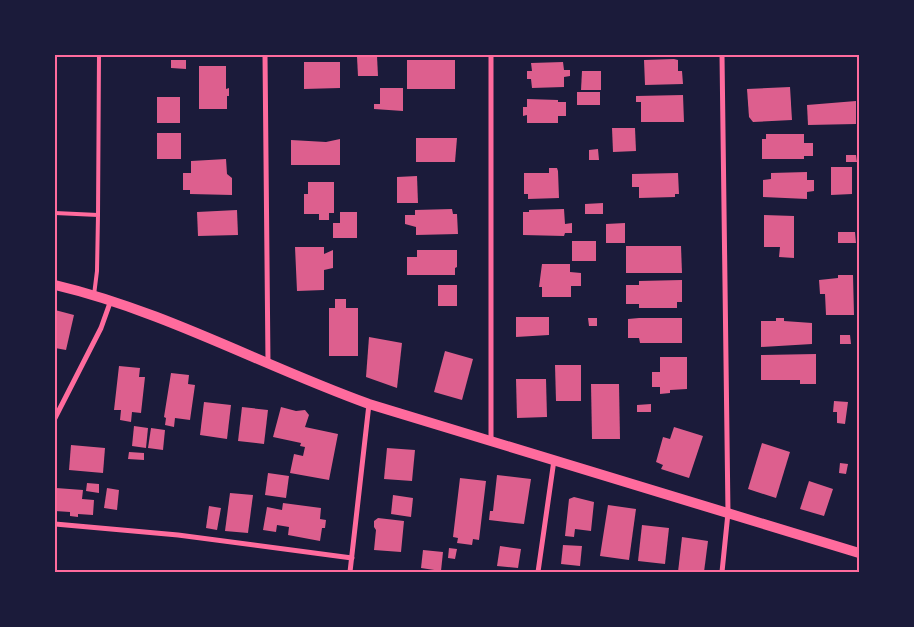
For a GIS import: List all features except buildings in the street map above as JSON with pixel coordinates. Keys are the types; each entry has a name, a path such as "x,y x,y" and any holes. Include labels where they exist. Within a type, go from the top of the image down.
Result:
{"main road":[{"path":"55,284 112,300 176,323 317,385 370,404 859,553"}],"street":[{"path":"265,55 268,363"},
{"path":"491,55 491,441"},
{"path":"722,55 728,513 722,572"},
{"path":"55,418 101,328 112,300"},
{"path":"350,572 370,404"},
{"path":"538,572 554,460"},
{"path":"55,524 178,535 352,558"}],"lane":[{"path":"94,295 97,271 99,55"},
{"path":"55,213 98,215"}]}
